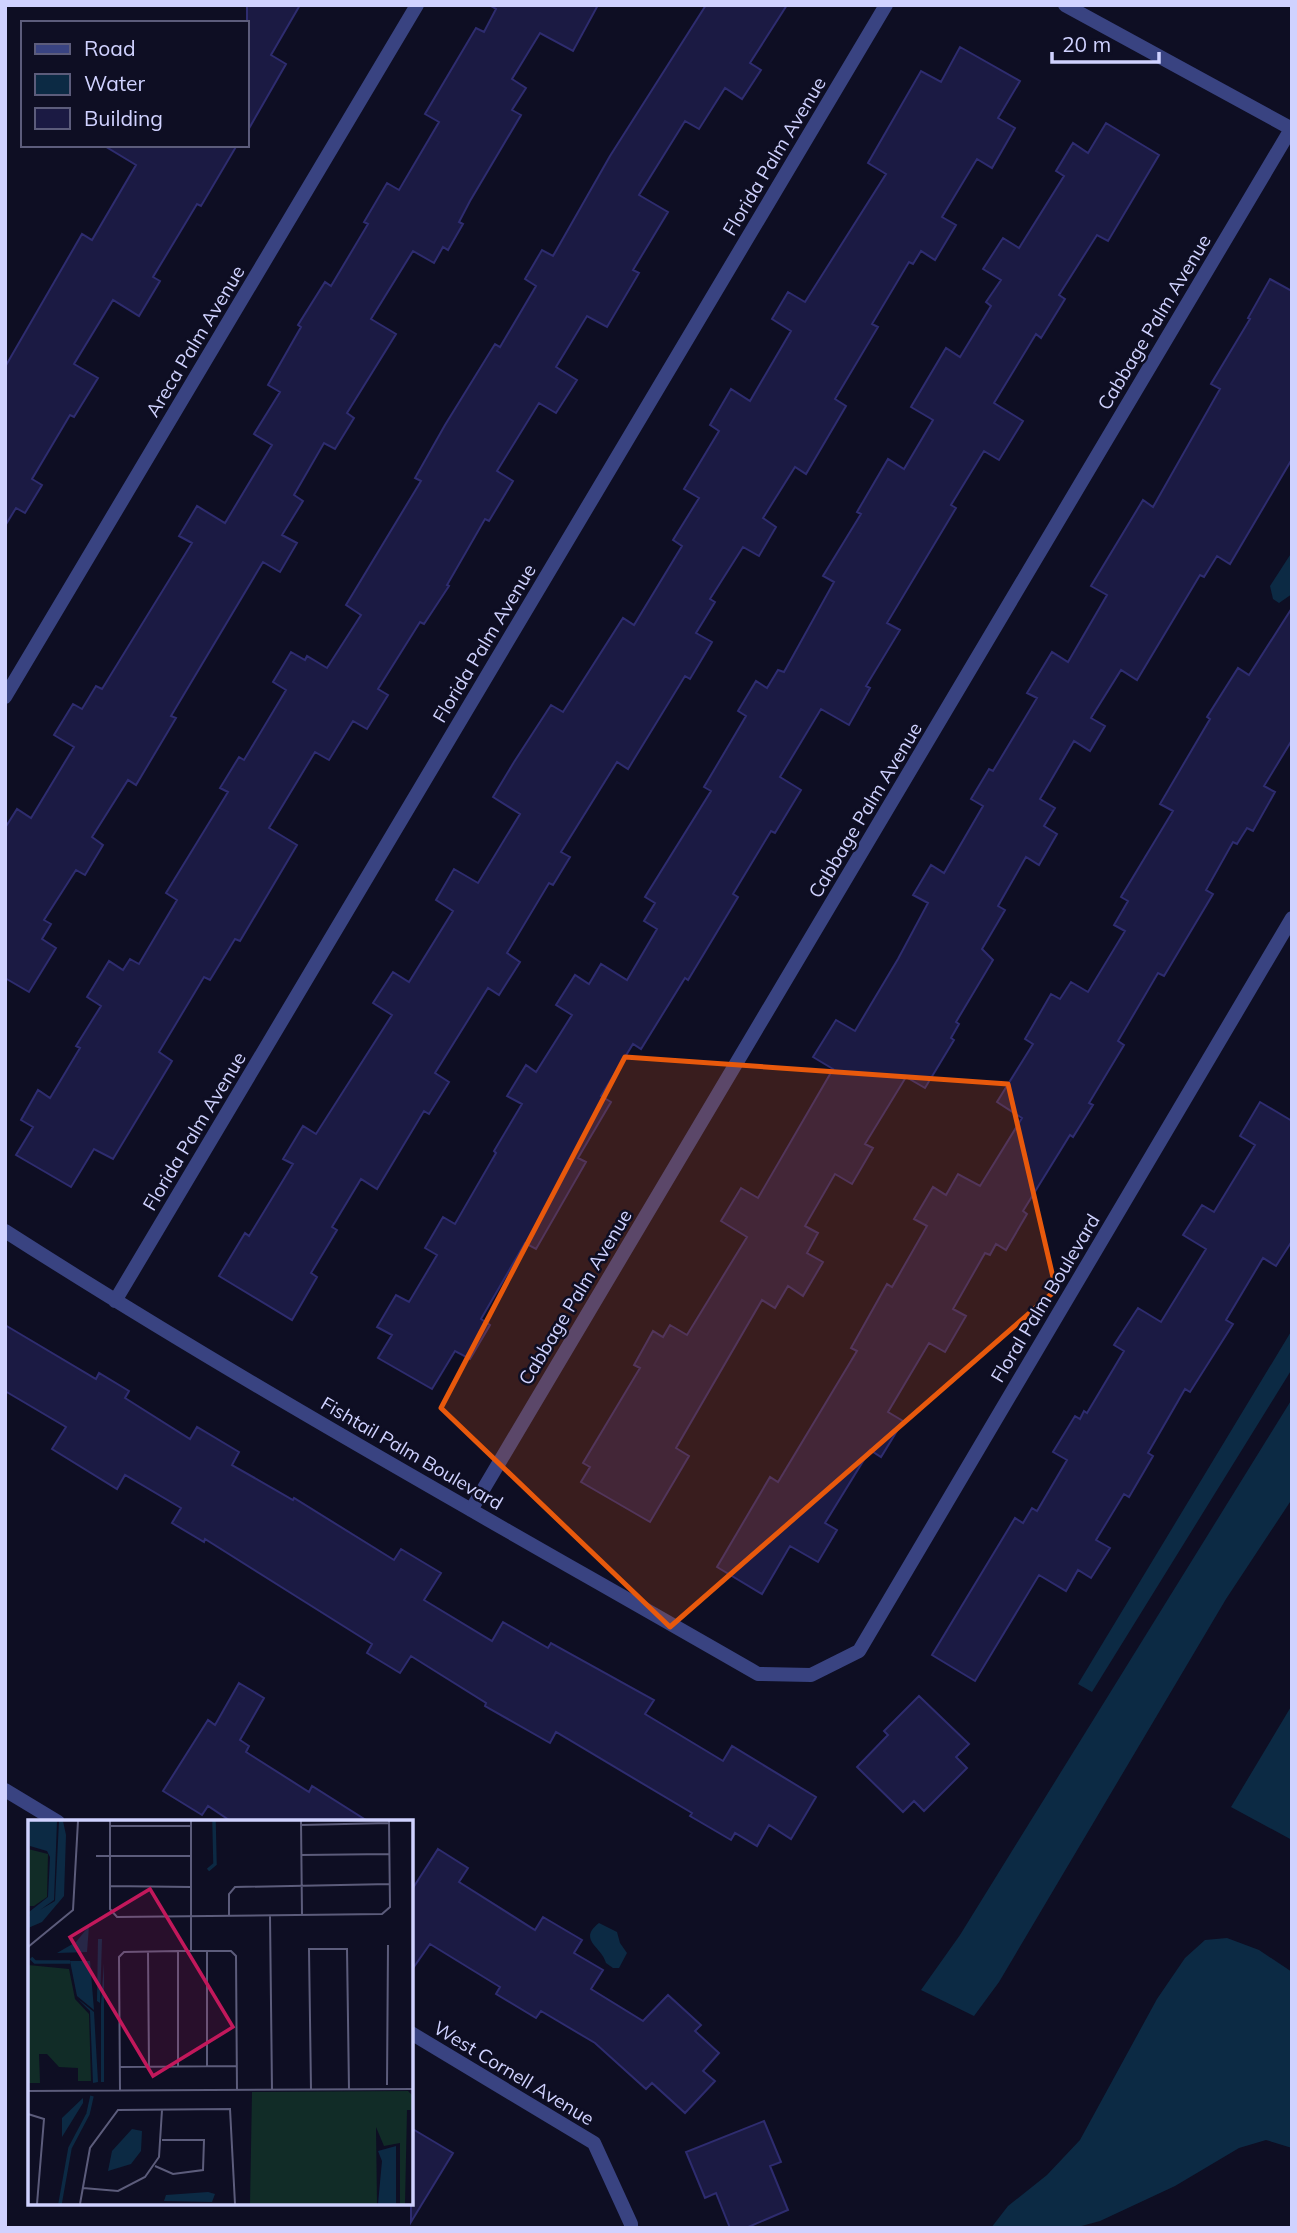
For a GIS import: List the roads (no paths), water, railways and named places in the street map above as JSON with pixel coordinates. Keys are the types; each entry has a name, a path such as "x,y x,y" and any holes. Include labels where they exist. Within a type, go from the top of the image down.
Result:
{"street":[{"name":"Areca Palm Avenue","path":"5,697 417,5"},
{"name":"Florida Palm Avenue","path":"115,1301 886,5"},
{"path":"1065,5 1292,129"},
{"name":"Cabbage Palm Avenue","path":"471,1510 1292,129"},
{"name":"Floral Palm Boulevard","path":"811,1675 859,1651 1292,918"},
{"name":"Fishtail Palm Boulevard","path":"5,1231 115,1301 471,1510 758,1674 811,1675"},
{"path":"5,1790 55,1820"},
{"name":"West Cornell Avenue","path":"413,2035 594,2143 631,2226"}],"water":[{"path":"1292,552 1292,594 1279,603 1273,599 1270,586"},
{"path":"1292,1330 1292,1369 1092,1692 1078,1684"},
{"path":"1292,1399 1292,1499 1226,1599 999,1982 974,2016 921,1990 960,1935"},
{"path":"1292,1705 1292,1840 1231,1807"},
{"path":"599,1923 617,1932 627,1953 619,1968 613,1968 606,1963 590,1939 590,1934"},
{"path":"1227,1938 1259,1950 1292,1972 1292,2148 1266,2140 1239,2148 1175,2186 1100,2221 1074,2228 991,2228 1008,2206 1047,2175 1080,2140 1157,1999 1185,1958 1205,1940"}]}
